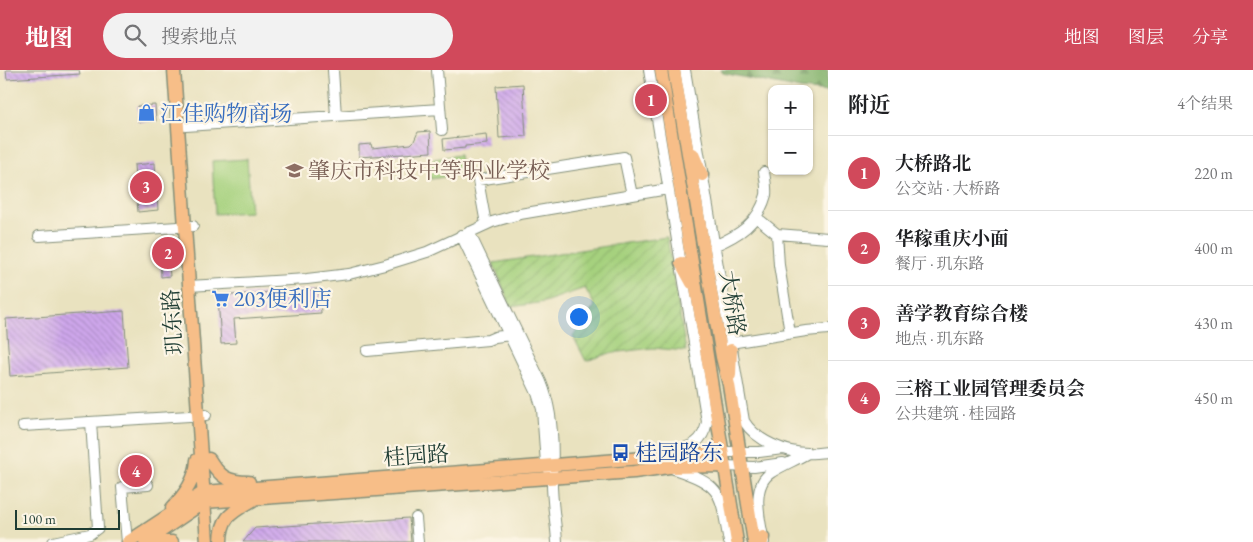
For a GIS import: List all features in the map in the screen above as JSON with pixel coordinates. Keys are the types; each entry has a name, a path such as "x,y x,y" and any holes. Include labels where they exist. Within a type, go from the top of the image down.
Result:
{"main road":[{"name":"玑东路","path":"174,70 189,226 202,415 209,459 207,542"},
{"name":"玑东路","path":"182,70 189,226"},
{"name":"大桥路","path":"661,70 737,542"},
{"name":"大桥路","path":"674,70 722,357 729,385 741,466 761,541"},
{"path":"685,136 702,175"},
{"path":"681,263 696,292"},
{"path":"729,385 731,346"},
{"name":"玑东路","path":"202,415 200,444 215,542"},
{"path":"160,520 189,486 196,470 197,452 200,444"},
{"name":"桂园路","path":"128,542 160,520 208,497 276,486 722,452"},
{"path":"209,459 222,477 236,482 252,482 276,486"},
{"name":"桂园路","path":"208,497 255,498 634,472 669,467 724,466"},
{"path":"147,541 208,497"},
{"path":"221,542 221,529 227,518 255,498"},
{"path":"147,541 172,542"}],"street":[{"path":"333,70 336,116"},
{"path":"437,70 442,130"},
{"path":"649,70 707,422 706,430 694,445 650,457"},
{"path":"684,70 744,421 748,428 756,434 770,443 786,449 808,453 828,452"},
{"path":"186,126 440,109"},
{"path":"486,224 478,180 624,157 632,195"},
{"path":"714,246 746,229 756,217 766,194 764,172"},
{"path":"193,286 307,279 349,274 427,252 486,224 520,214 668,189"},
{"path":"756,217 777,234 828,238"},
{"path":"39,236 189,226"},
{"path":"465,233 540,401 552,477 557,542"},
{"path":"465,233 544,389 548,407 550,464"},
{"path":"777,234 779,265 790,333"},
{"path":"731,346 790,333 828,329"},
{"path":"367,351 488,340 510,335"},
{"path":"23,426 202,415"},
{"path":"53,542 90,534 98,528 91,422"},
{"path":"722,452 786,449"},
{"path":"761,541 758,494 763,480 771,472 794,462 808,453"},
{"path":"724,466 754,467 794,462"},
{"path":"669,467 699,477 710,484 719,495 729,542"},
{"path":"128,542 122,486 148,485"},
{"path":"416,518 418,542"}],"green space":[{"path":"721,70 828,70 828,92 813,90 813,85 781,85 723,73"},
{"path":"459,155 462,174 431,179 428,160"},
{"path":"247,159 251,212 215,214 212,161"},
{"path":"667,237 686,351 653,348 610,353 586,361 573,336 595,306 585,288 544,302 511,307 493,263"}],"building":[{"path":"6,70 79,70 80,74 7,79"},
{"path":"523,84 526,136 499,138 496,86"},
{"name":"江佳购物商场","path":"155,105 156,121 138,122 137,106"},
{"path":"430,131 431,152 359,157 359,145 371,144 372,148 411,144 418,132"},
{"path":"486,134 487,144 444,150 443,139"},
{"path":"155,163 158,210 138,212 134,165"},
{"path":"168,255 170,276 161,277 160,256"},
{"path":"319,289 321,313 234,319 236,343 221,344 218,296"},
{"path":"124,311 128,367 10,376 6,319"},
{"path":"409,518 411,542 243,542 255,528"}],"place":[{"name":"大桥路北","path":"651,100"},
{"name":"江佳购物商场","path":"146,113"},
{"name":"肇庆市科技中等职业学校","path":"294,170"},
{"name":"善学教育综合楼","path":"146,187"},
{"name":"华稼重庆小面","path":"168,253"},
{"name":"203便利店","path":"220,298"},
{"name":"桂园路东","path":"621,452"},
{"name":"三榕工业园管理委员会","path":"136,471"}]}
